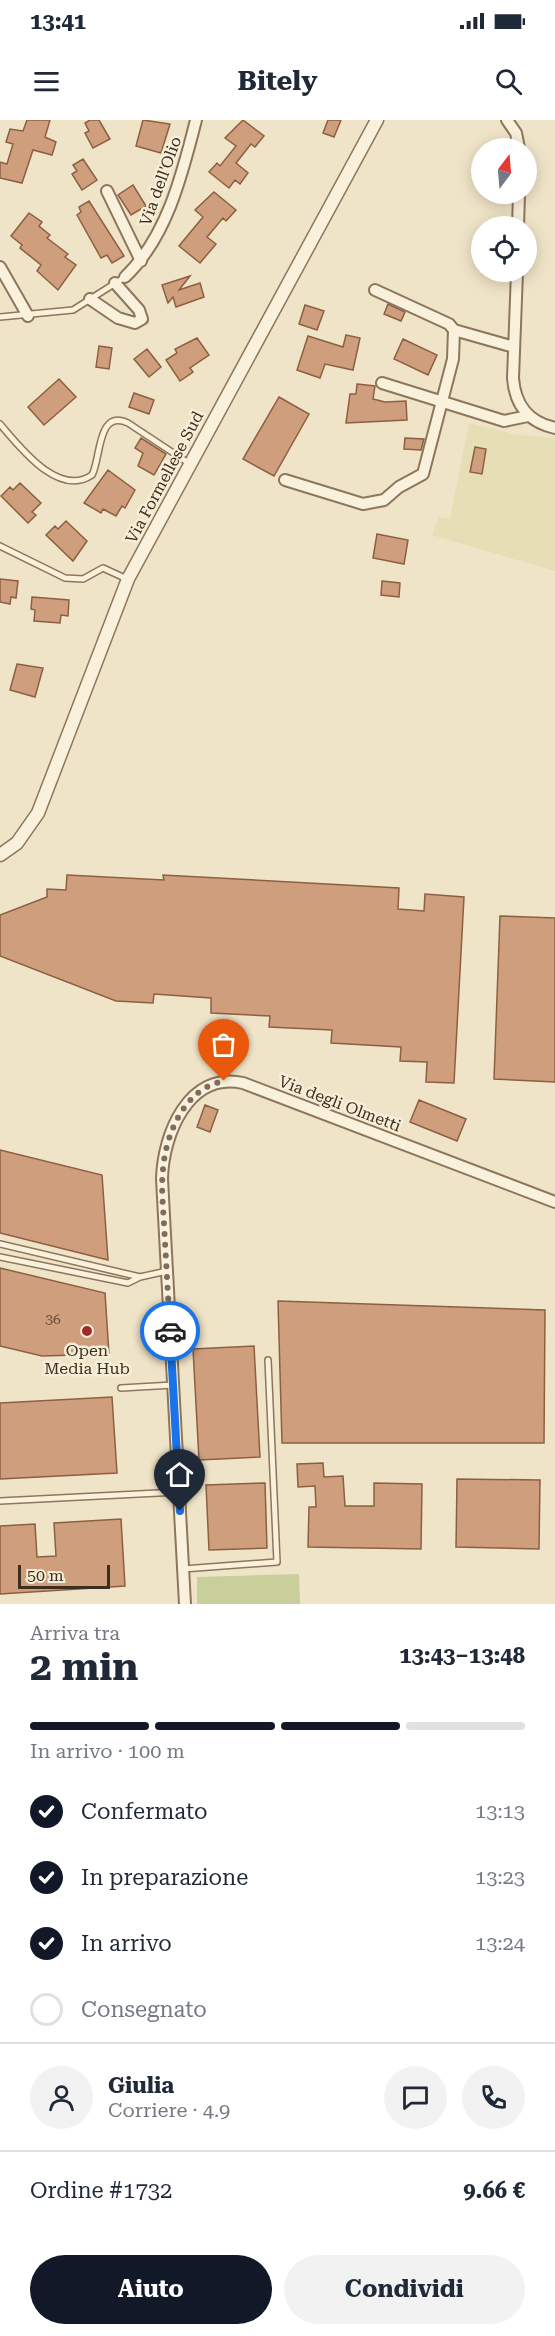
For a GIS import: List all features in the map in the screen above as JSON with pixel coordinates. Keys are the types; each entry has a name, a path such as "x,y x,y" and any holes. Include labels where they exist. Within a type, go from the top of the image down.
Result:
{"street":[{"name":"Via dell'Olio","path":"125,277 141,261 167,212 183,168 196,120"},
{"name":"Via Formellese Sud","path":"0,855 23,836 42,805 128,579 376,120"},
{"path":"507,120 517,138"},
{"path":"107,191 141,261"},
{"path":"0,267 28,316"},
{"path":"517,282 515,395 528,417"},
{"path":"90,299 118,318 135,323 142,319 139,310 115,283"},
{"path":"375,290 449,324 454,330 514,347"},
{"path":"285,480 363,504 384,500 399,487 423,474 453,359 454,330"},
{"path":"382,383 504,421 528,417 555,428"},
{"name":"Via degli Olmetti","path":"185,1604 162,1179 166,1152 179,1118 190,1099 203,1088 224,1081 239,1082 263,1089 555,1202"}],"lane":[{"path":"0,317 73,310 125,277"},
{"path":"0,424 44,470 72,480 84,480 92,476 104,429 111,421 117,419 128,423 189,464"},
{"path":"0,546 65,578 83,579 103,568 128,579"},
{"path":"0,1244 140,1277"},
{"path":"0,1257 128,1283 140,1277 167,1271"},
{"path":"183,1569 277,1562 268,1360"},
{"path":"122,1388 173,1385"},
{"path":"0,1501 178,1492"}],"shaded area":[{"path":"469,423 518,435 555,438 555,571 432,535 439,517 450,519"}],"green space":[{"path":"299,1574 300,1604 197,1604 197,1577"}],"building":[{"path":"27,120 50,120 45,137 56,142 52,155 33,150 22,183 0,178 0,162 7,164 13,144 6,142 10,129 23,131"},
{"path":"90,120 99,120 110,139 93,148 85,133 89,131 85,123"},
{"path":"143,120 170,124 161,153 136,146"},
{"path":"243,120 264,136 255,147 251,144 236,163 248,173 240,184 235,180 229,188 209,172 217,163 220,166 236,146 225,138"},
{"path":"328,120 341,120 334,137 323,133"},
{"path":"83,159 97,180 82,190 72,174 77,171 73,165"},
{"path":"133,185 146,206 131,215 118,195"},
{"path":"214,192 236,210 226,221 223,218 207,237 216,244 200,263 179,246 203,217 195,210"},
{"path":"89,201 124,256 112,263 107,255 101,258 77,215 81,212 79,207"},
{"path":"29,213 42,222 39,226 50,235 47,238 68,254 65,257 76,265 58,290 37,271 41,265 20,248 22,245 11,236"},
{"path":"190,276 179,290 200,283 204,297 176,307 173,297 168,303 162,285"},
{"path":"388,304 405,312 401,321 384,314"},
{"path":"305,305 324,311 317,330 299,324"},
{"path":"346,335 360,338 353,370 325,364 320,378 297,370 308,336 343,347"},
{"path":"197,338 209,355 190,368 193,372 180,381 166,360 177,353 175,349"},
{"path":"403,339 437,355 428,375 394,359"},
{"path":"99,346 112,348 109,369 96,367"},
{"path":"147,349 161,367 149,377 134,359"},
{"path":"59,379 76,397 44,425 28,407"},
{"path":"357,384 375,386 373,399 385,402 406,401 407,420 346,423 350,394 356,394"},
{"path":"134,393 154,400 149,414 129,407"},
{"path":"279,397 309,414 274,476 243,459"},
{"path":"141,438 166,454 154,475 138,466 143,453 135,448"},
{"path":"405,438 424,439 421,450 404,449"},
{"path":"475,447 486,449 482,474 470,472"},
{"path":"108,470 135,490 125,508 122,506 116,516 103,509 101,513 84,503"},
{"path":"20,483 41,503 32,512 36,515 28,523 1,496 10,487 13,490"},
{"path":"66,521 87,541 73,561 46,535 55,526 58,529"},
{"path":"377,534 408,540 404,564 373,558"},
{"path":"0,579 18,581 16,598 11,597 10,604 0,602"},
{"path":"382,581 400,583 399,597 381,595"},
{"path":"32,597 69,600 68,616 61,615 60,623 34,621 35,610 31,609"},
{"path":"17,664 43,668 35,697 10,690"},
{"path":"67,875 164,880 163,875 399,888 398,909 424,911 425,894 464,897 454,1083 426,1082 427,1062 400,1061 401,1047 331,1043 332,1030 269,1027 270,1016 211,1013 211,998 154,994 153,1003 116,1001 0,956 0,915 47,897 47,889 66,890"},
{"path":"500,916 555,918 555,1082 494,1079"},
{"path":"419,1100 466,1119 457,1141 410,1122"},
{"path":"205,1105 218,1110 210,1132 197,1127"},
{"path":"0,1150 102,1175 108,1260 0,1233"},
{"path":"0,1268 105,1293 109,1354 42,1356 0,1346"},
{"path":"278,1301 545,1310 544,1443 282,1443"},
{"path":"254,1346 260,1457 199,1460 193,1349"},
{"path":"112,1397 117,1473 0,1479 0,1403"},
{"path":"323,1463 324,1477 343,1476 345,1506 374,1506 374,1483 422,1484 421,1549 308,1547 309,1507 316,1507 315,1486 298,1487 297,1464"},
{"path":"457,1479 540,1480 539,1549 456,1547"},
{"path":"265,1483 267,1548 209,1550 206,1485"},
{"path":"121,1519 125,1586 0,1594 0,1526 35,1524 37,1557 56,1556 54,1523"}],"way so far":[{"path":"170,1331 162,1185 164,1158 179,1118 190,1099 203,1088 224,1081"}],"place":[{"name":"Open Media Hub","path":"87,1331"}],"route":[{"path":"170,1331 180,1511"}]}
